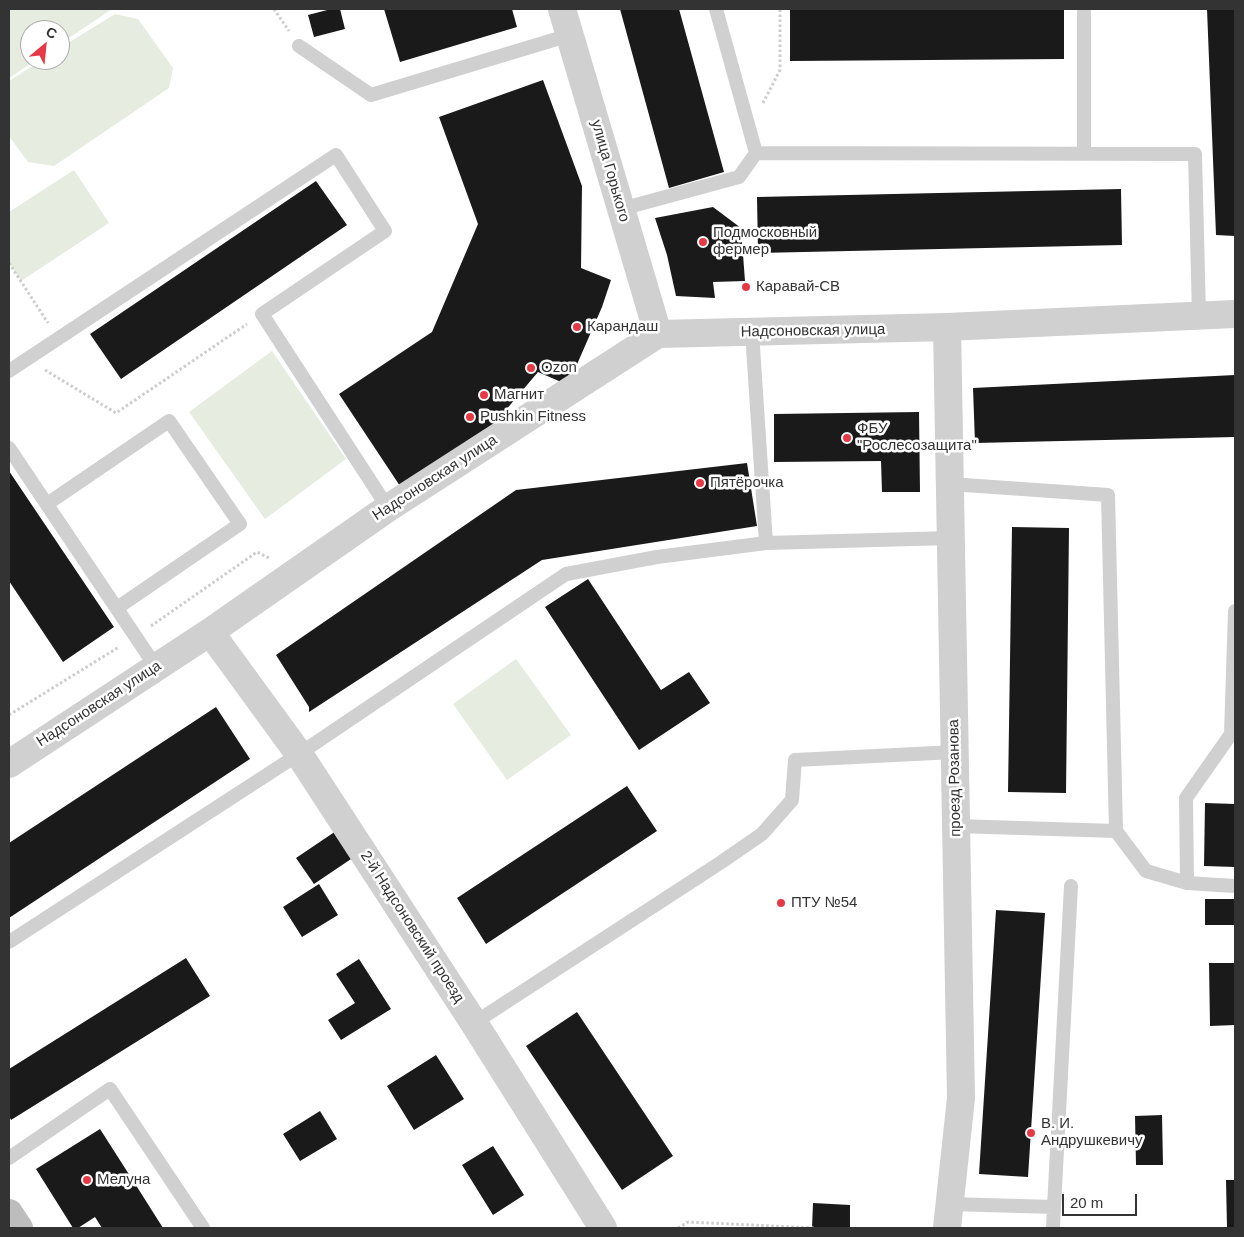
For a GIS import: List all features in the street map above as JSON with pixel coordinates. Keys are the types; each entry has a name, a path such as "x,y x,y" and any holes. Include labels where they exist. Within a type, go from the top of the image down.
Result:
{"street":[{"name":"улица Горького","path":"562,9 658,334"},
{"name":"Надсоновская улица","path":"9,764 210,632 388,508 658,334 947,327 1235,314"},
{"name":"проезд Розанова","path":"947,327 961,1098 948,1216"},
{"name":"2-й Надсоновский проезд","path":"210,632 299,754 474,1023 603,1228"},
{"path":"9,1213 18,1228"}],"lane":[{"path":"621,210 739,177 756,153 716,9"},
{"path":"1084,9 1084,154"},
{"path":"299,46 371,95 570,35"},
{"path":"756,153 1196,154 1199,316"},
{"path":"9,371 336,155 385,231 262,314 388,508"},
{"path":"752,332 766,544"},
{"path":"47,504 169,420 240,524 117,608"},
{"path":"9,448 156,667"},
{"path":"950,484 1108,494 1116,832 1146,871 1187,883 1235,886"},
{"path":"9,942 299,754 566,574 657,557 766,544 950,538"},
{"path":"1187,883 1186,798 1231,734 1235,611"},
{"path":"474,1023 762,834 792,800 796,760 955,752"},
{"path":"956,826 1116,832"},
{"path":"1053,1228 1071,886"},
{"path":"9,1158 110,1089 203,1228"},
{"path":"948,1216 1054,1207"}],"path":[{"path":"274,9 299,46"},
{"path":"750,130 780,70 780,9"},
{"path":"9,262 58,338"},
{"path":"27,358 116,413 262,314"},
{"path":"9,715 136,636 257,552 280,563"},
{"path":"678,1228 688,1222 815,1228"}],"shaded area":[{"path":"9,9 112,9 70,37 70,20 20,20 21,70 9,78"},
{"path":"115,14 138,19 173,68 169,88 54,166 28,162 9,136 9,81 26,70 70,70 70,42"},
{"path":"74,170 109,223 21,281 9,263 9,212"},
{"path":"272,351 346,459 265,519 189,412"},
{"path":"516,659 571,735 507,780 453,704"}],"building":[{"path":"331,9 340,9 345,29 314,37 308,15"},
{"path":"384,9 512,9 517,27 400,62"},
{"path":"620,9 679,9 724,172 669,188"},
{"path":"790,9 1064,9 1064,59 790,61"},
{"path":"1207,9 1235,9 1235,236 1216,235"},
{"path":"543,80 582,186 581,268 611,280 602,307 568,385 538,372 494,424 400,486 339,394 432,332 478,224 439,117"},
{"path":"316,181 347,225 121,379 90,334"},
{"path":"1121,189 1122,245 758,253 757,197"},
{"name":"Подмосковный фермер","path":"713,207 741,228 745,281 713,282 715,298 676,296 667,255 655,218"},
{"path":"1235,375 1235,437 975,443 973,388"},
{"name":"ФБУ \"Рослесозащита\"","path":"919,412 920,492 882,492 881,461 774,462 774,414"},
{"path":"747,463 757,526 542,560 309,712 309,707 276,655 516,490"},
{"path":"9,471 114,627 63,662 9,581"},
{"path":"1012,527 1069,528 1066,793 1008,792"},
{"path":"588,579 661,690 689,672 710,703 639,750 545,607"},
{"path":"216,707 250,759 9,918 9,843"},
{"path":"627,786 657,831 486,944 457,898"},
{"path":"1205,803 1235,804 1235,867 1204,866"},
{"path":"336,831 354,857 314,884 296,858"},
{"path":"319,884 338,915 302,937 283,907"},
{"path":"1205,899 1235,899 1235,925 1205,925"},
{"path":"996,910 1045,913 1028,1177 979,1174"},
{"path":"186,958 210,996 11,1120 9,1116 9,1069"},
{"path":"359,959 391,1009 341,1040 328,1020 355,1003 336,974"},
{"path":"1209,963 1235,963 1235,1025 1210,1026"},
{"path":"577,1012 673,1156 622,1190 526,1046"},
{"path":"436,1055 464,1099 414,1130 387,1086"},
{"path":"320,1111 337,1139 300,1161 283,1134"},
{"path":"1162,1115 1163,1165 1136,1165 1135,1116"},
{"name":"Мелуна","path":"100,1129 163,1228 102,1228 95,1217 78,1228 73,1228 36,1169"},
{"path":"493,1146 524,1195 493,1215 462,1165"},
{"path":"1226,1180 1235,1180 1235,1228 1227,1228"},
{"path":"813,1203 850,1205 850,1228 812,1228"}],"place":[{"name":"Подмосковный фермер","path":"703,242"},
{"name":"Каравай-СВ","path":"746,287"},
{"name":"Карандаш","path":"577,327"},
{"name":"Ozon","path":"531,368"},
{"name":"Магнит","path":"484,395"},
{"name":"Pushkin Fitness","path":"470,417"},
{"name":"ФБУ \"Рослесозащита\"","path":"847,438"},
{"name":"Пятёрочка","path":"700,483"},
{"name":"ПТУ №54","path":"781,903"},
{"name":"В. И. Андрушкевичу","path":"1031,1133"},
{"name":"Мелуна","path":"87,1180"}]}
